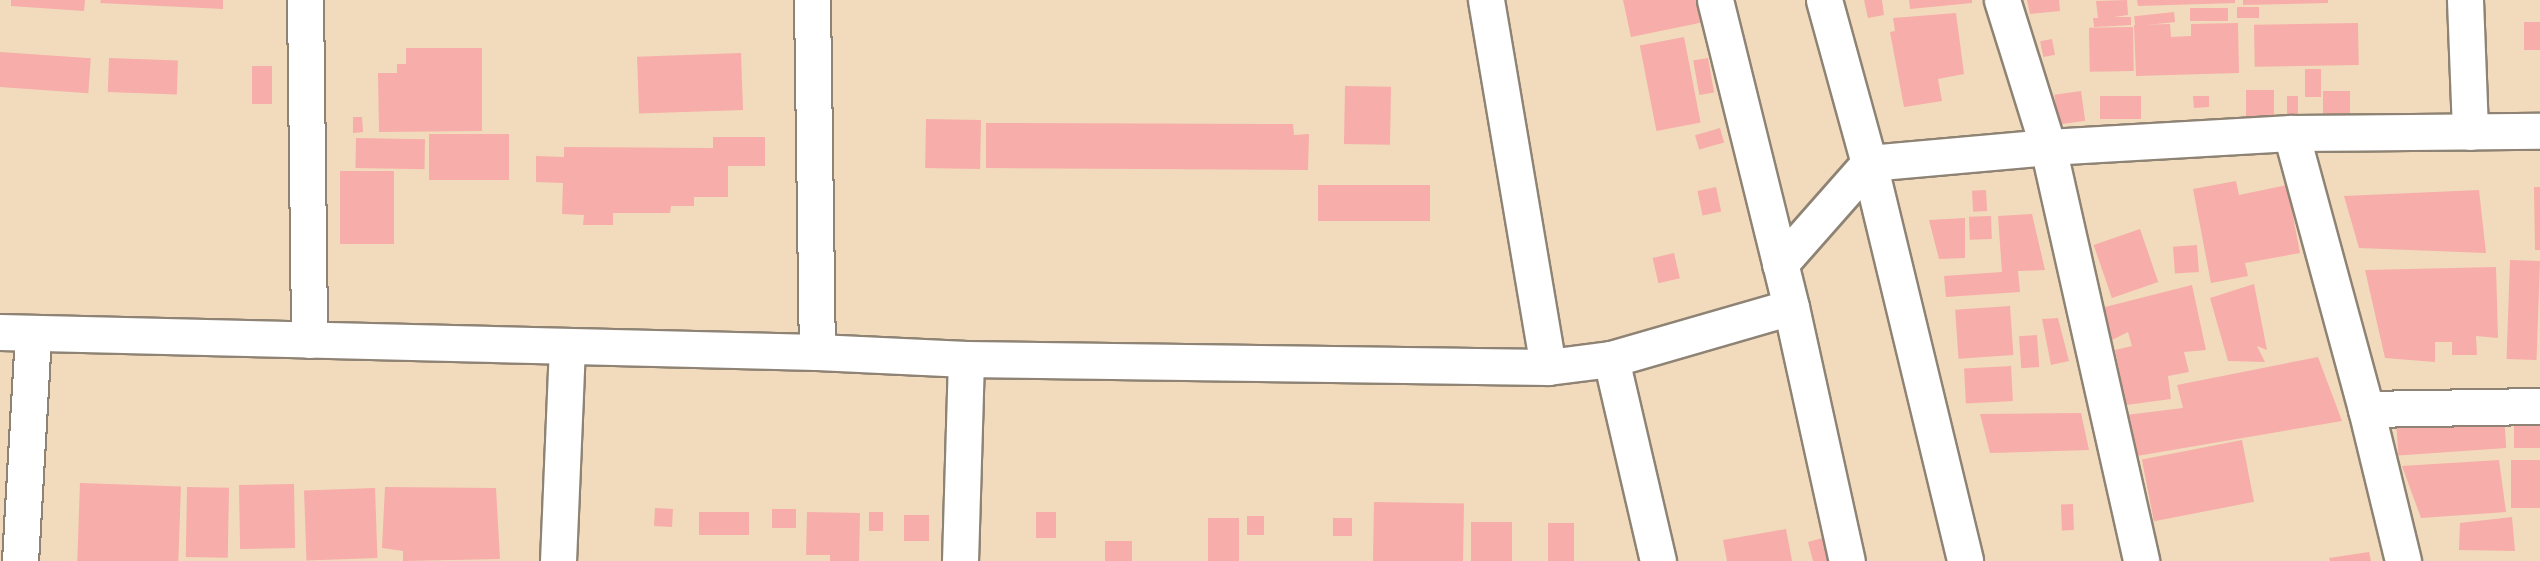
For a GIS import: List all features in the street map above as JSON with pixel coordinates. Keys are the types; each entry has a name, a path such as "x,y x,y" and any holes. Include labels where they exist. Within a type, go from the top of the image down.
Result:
{"street":[{"path":"305,0 309,340"},
{"path":"812,0 817,352"},
{"path":"1486,0 1548,367"},
{"path":"1716,0 1791,307 1847,561"},
{"path":"1824,0 1869,163 1965,561"},
{"path":"2002,0 2048,147 2141,561"},
{"path":"2465,0 2470,132"},
{"path":"1780,264 1869,163 2048,147 2291,134 2540,131"},
{"path":"2291,134 2366,410 2403,561"},
{"path":"20,561 17,333 817,352 966,359 1548,367 1611,359 1791,307"},
{"path":"558,561 567,346"},
{"path":"960,561 966,359"},
{"path":"1611,359 1658,561"},
{"path":"2366,410 2540,406"}],"building":[{"path":"11,0 85,0 84,11 11,6"},
{"path":"101,0 223,0 223,9 100,3"},
{"path":"1623,0 1704,0 1709,21 1631,37"},
{"path":"1864,0 1882,0 1884,15 1868,18"},
{"path":"1909,0 1972,0 1972,3 1910,9"},
{"path":"2027,0 2059,0 2060,11 2030,14"},
{"path":"2127,0 2128,15 2114,17 2131,17 2131,25 2094,27 2093,18 2098,18 2096,1"},
{"path":"2137,0 2235,0 2235,3 2138,6"},
{"path":"2243,0 2328,0 2328,3 2243,5"},
{"path":"2237,7 2259,7 2259,18 2237,18"},
{"path":"2190,8 2228,8 2228,21 2190,21"},
{"path":"2174,12 2175,22 2135,26 2134,16"},
{"path":"1956,13 1964,74 1938,79 1942,101 1904,107 1890,32 1895,31 1893,18"},
{"path":"2524,22 2540,22 2540,50 2524,50"},
{"path":"2238,23 2239,73 2136,76 2134,25 2170,24 2171,37 2191,36 2191,24"},
{"path":"2358,23 2359,65 2255,67 2254,25"},
{"path":"2133,27 2134,71 2090,72 2089,28"},
{"path":"1684,37 1701,122 1656,131 1640,46"},
{"path":"2052,39 2055,55 2043,57 2040,41"},
{"path":"406,48 482,48 482,131 379,132 378,73 397,73 397,64 406,64"},
{"path":"0,52 91,58 88,93 0,87"},
{"path":"741,53 743,110 639,114 637,57"},
{"path":"109,58 178,60 177,94 108,92"},
{"path":"1708,58 1714,92 1699,95 1693,61"},
{"path":"252,66 272,66 272,104 252,104"},
{"path":"2305,69 2321,69 2321,97 2305,97"},
{"path":"1345,86 1391,87 1390,145 1344,144"},
{"path":"2246,90 2274,90 2274,118 2246,118"},
{"path":"2081,91 2085,121 2058,124 2054,95"},
{"path":"2323,91 2350,91 2350,114 2323,114"},
{"path":"2100,96 2141,96 2141,119 2100,119"},
{"path":"2193,96 2209,96 2209,107 2194,108"},
{"path":"2287,96 2298,96 2298,116 2287,116"},
{"path":"353,117 362,117 363,132 353,133"},
{"path":"926,119 981,120 980,169 925,168"},
{"path":"986,123 1293,124 1294,135 1309,134 1308,170 986,168"},
{"path":"1720,128 1724,142 1699,150 1695,135"},
{"path":"429,134 509,134 509,180 429,180"},
{"path":"713,137 765,137 765,166 728,166 728,197 694,197 694,206 671,206 670,213 613,213 613,225 583,225 584,215 562,214 563,183 536,182 536,156 564,157 564,147 713,148"},
{"path":"356,138 425,139 424,169 355,168"},
{"path":"340,171 394,171 394,244 340,244"},
{"path":"2236,181 2239,195 2287,185 2300,253 2245,263 2248,276 2211,283 2193,189"},
{"path":"1318,185 1430,185 1430,221 1318,221"},
{"path":"1716,187 1721,211 1703,215 1697,191"},
{"path":"2534,187 2540,187 2540,250 2535,250"},
{"path":"1986,190 1987,211 1973,212 1972,191"},
{"path":"2479,190 2486,253 2359,248 2344,196"},
{"path":"2032,214 2045,270 2018,271 2020,292 1946,297 1944,276 2002,272 1998,216"},
{"path":"1991,216 1992,239 1970,240 1969,217"},
{"path":"1965,218 1965,258 1939,259 1929,220"},
{"path":"2140,229 2158,282 2112,298 2094,245"},
{"path":"2197,245 2199,272 2175,274 2173,247"},
{"path":"1674,253 1680,278 1658,283 1653,258"},
{"path":"2510,260 2540,261 2537,360 2507,359"},
{"path":"2496,267 2498,338 2476,336 2477,355 2452,355 2452,342 2435,342 2435,362 2385,358 2365,270"},
{"path":"2254,284 2267,350 2257,346 2265,362 2228,361 2210,298"},
{"path":"2192,285 2206,350 2184,352 2189,372 2168,376 2171,399 2126,405 2115,350 2132,346 2128,332 2106,343 2105,307"},
{"path":"2010,306 2013,355 1959,359 1955,310"},
{"path":"2058,318 2069,361 2051,365 2042,319"},
{"path":"2037,335 2039,367 2021,368 2019,336"},
{"path":"2318,357 2342,421 2131,457 2126,415 2183,408 2177,385"},
{"path":"2011,366 2013,401 1966,403 1964,368"},
{"path":"2081,413 2089,450 1990,453 1980,414"},
{"path":"2504,416 2506,448 2398,455 2396,424"},
{"path":"2514,420 2540,420 2540,448 2514,448"},
{"path":"2242,440 2254,502 2154,521 2142,459"},
{"path":"2499,460 2506,512 2421,518 2402,466"},
{"path":"2511,460 2540,460 2540,508 2511,508"},
{"path":"80,483 181,487 178,561 77,561"},
{"path":"294,484 295,548 240,549 239,485"},
{"path":"187,487 229,488 228,558 186,557"},
{"path":"385,487 496,488 500,559 403,561 403,551 382,548"},
{"path":"375,488 377,558 306,560 304,490"},
{"path":"1374,502 1464,504 1463,561 1373,561"},
{"path":"2061,504 2073,504 2074,530 2062,530"},
{"path":"655,508 673,509 672,527 654,526"},
{"path":"772,509 796,509 796,528 772,528"},
{"path":"699,512 749,512 749,535 699,535"},
{"path":"807,512 860,513 859,561 830,561 830,555 806,555"},
{"path":"869,512 883,512 883,531 869,531"},
{"path":"1036,512 1056,512 1056,538 1036,538"},
{"path":"904,515 929,515 929,541 904,541"},
{"path":"1247,516 1264,516 1264,535 1247,535"},
{"path":"2512,517 2515,551 2459,550 2460,523"},
{"path":"1208,518 1239,518 1239,561 1208,561"},
{"path":"1333,518 1352,518 1352,536 1333,536"},
{"path":"1471,522 1512,522 1512,561 1471,561"},
{"path":"1548,523 1574,523 1574,561 1548,561"},
{"path":"1786,529 1792,561 1727,561 1723,540"},
{"path":"1826,537 1833,561 1813,561 1808,542"},
{"path":"1105,541 1132,541 1132,561 1105,561"},
{"path":"2369,552 2371,561 2330,561 2329,558"}]}
